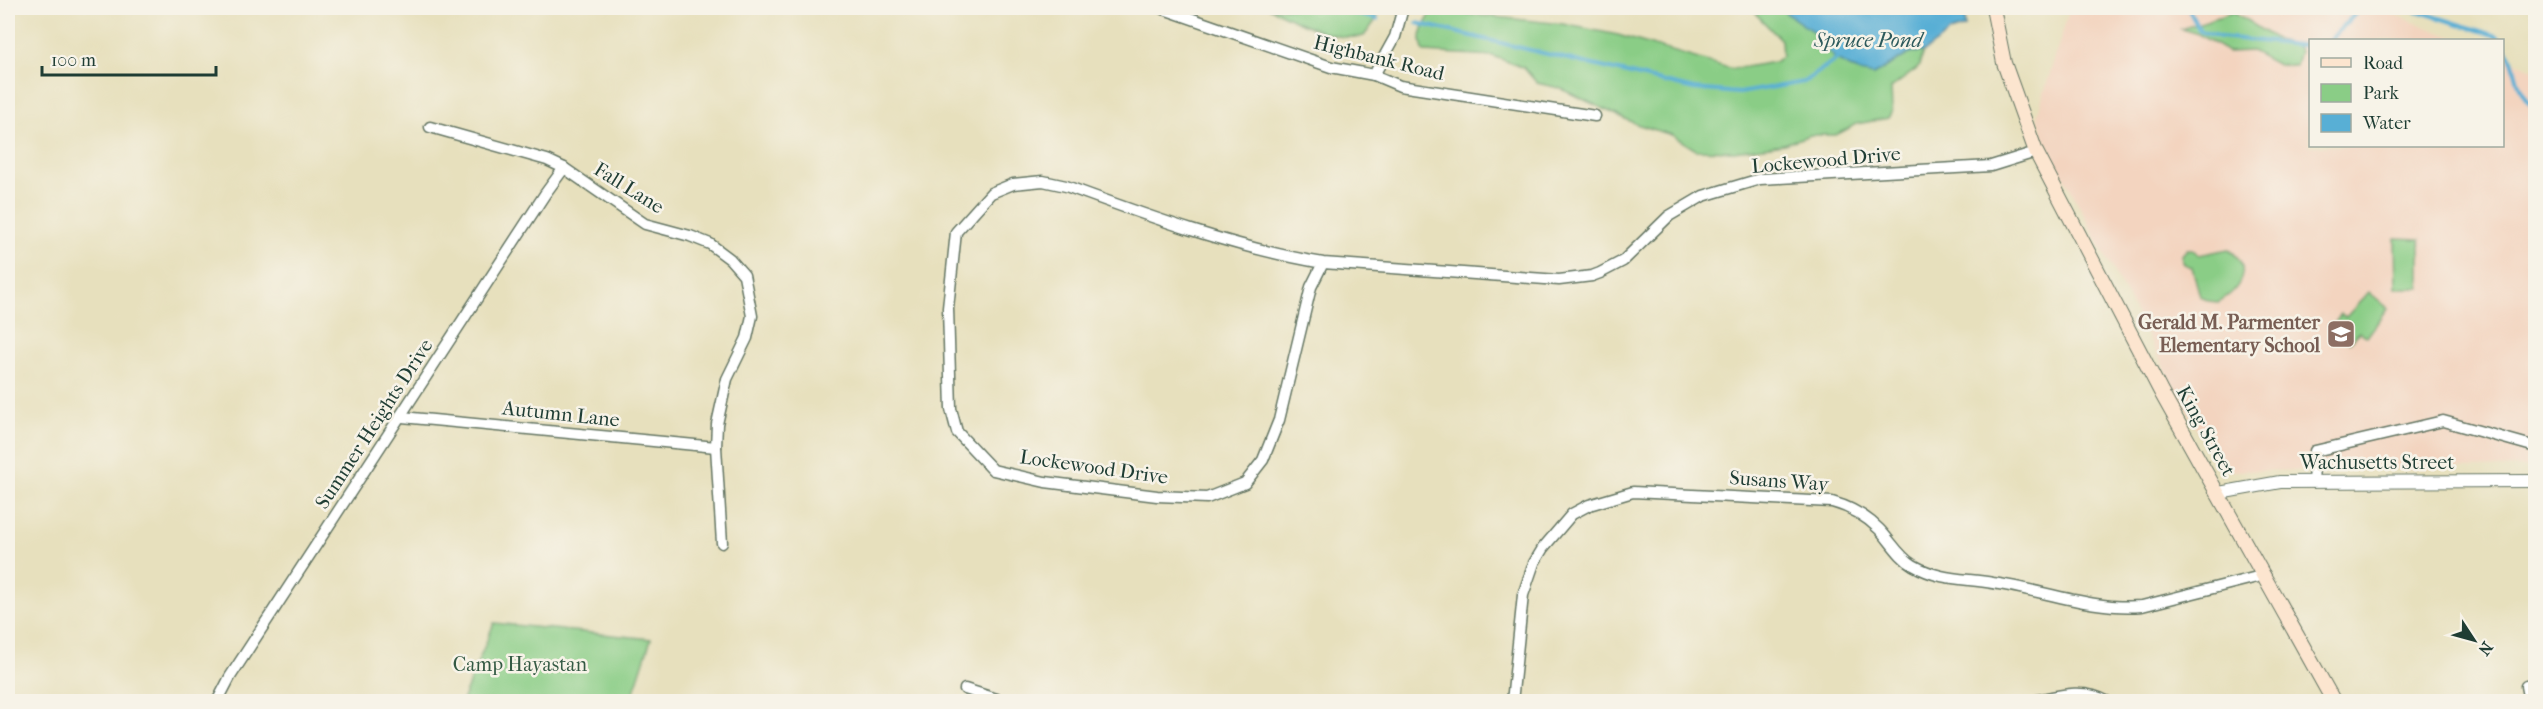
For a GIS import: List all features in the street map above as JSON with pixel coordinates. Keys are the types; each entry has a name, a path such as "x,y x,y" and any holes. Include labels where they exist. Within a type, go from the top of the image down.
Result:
{"main road":[{"name":"King Street","path":"1993,8 2004,63 2036,152 2162,394 2334,702"}],"street":[{"name":"Highbank Road","path":"1161,8 1331,67 1374,75 1411,88 1595,116"},
{"path":"1374,75 1395,37 1403,8"},
{"name":"Fall Lane","path":"430,127 547,160 564,168 645,224 710,244 730,259 744,275 752,316 747,338 727,379 721,398 716,447 722,543"},
{"name":"Lockewood Drive","path":"1323,263 1311,287 1279,420 1263,460 1245,483 1207,498 1157,496 1045,482 993,470 957,432 951,409 948,308 956,232 992,193 1013,184 1043,181 1066,186 1222,240 1291,258 1323,263 1558,280 1592,276 1623,261 1669,216 1703,196 1760,179 1990,166 2036,152"},
{"name":"Summer Heights Drive","path":"217,702 292,582 402,417 544,194 564,168"},
{"name":"Autumn Lane","path":"402,417 716,447"},
{"path":"2313,482 2315,451 2443,420 2535,447"},
{"name":"Wachusetts Street","path":"2219,494 2271,483 2535,481"},
{"name":"Susans Way","path":"1512,702 1523,595 1534,563 1543,548 1572,514 1589,504 1633,492 1832,502 1848,506 1859,513 1879,529 1910,564 1926,572 1949,580 1992,583 2122,608 2142,606 2265,575"},
{"path":"2529,701 2526,686 2535,685"},
{"path":"965,689 1006,702"},
{"path":"2030,702 2065,693 2088,693 2108,702"}],"shaded area":[{"name":"Gerald M. Parmenter Elementary School","path":"2167,8 2377,8 2457,39 2309,39 2309,147 2504,147 2504,57 2535,70 2535,467 2231,471 2214,462 2046,143 2037,116 2069,11 2156,13"}],"green space":[{"path":"1269,8 1368,8 1378,17 1364,36 1352,37 1315,29"},
{"path":"1753,8 1779,8 1812,31 1836,60 1873,75 1912,52 1924,52 1918,68 1891,88 1892,111 1888,118 1857,124 1836,135 1810,135 1784,144 1734,151 1696,150 1672,135 1636,124 1559,88 1537,83 1524,68 1493,56 1424,52 1421,41 1424,27 1432,12 1448,12 1563,24 1618,35 1732,69 1775,62 1782,56 1781,40"},
{"path":"2234,12 2277,40 2295,45 2300,50 2296,66 2278,65 2252,51 2228,52 2198,34 2181,29"},
{"path":"2395,238 2420,239 2420,288 2396,288"},
{"path":"2187,249 2192,249 2199,255 2228,249 2236,256 2241,263 2242,270 2238,284 2233,291 2218,302 2208,301 2200,296 2192,267 2184,264 2181,256"},
{"path":"2369,292 2388,308 2367,337 2360,332 2350,342 2332,327 2341,314 2346,317"},
{"name":"Camp Hayastan","path":"494,623 651,639 631,701 462,701"}],"water":[{"name":"Spruce Pond","path":"1779,8 1965,8 1965,27 1950,32 1924,52 1912,52 1873,75 1860,72 1836,60 1812,31"}],"waterway":[{"path":"1334,8 1377,19"},
{"path":"2188,8 2200,31 2220,37 2309,46"},
{"path":"2331,39 2357,12 2370,8"},
{"path":"2408,8 2497,36 2500,39"},
{"path":"1417,23 1694,89 1739,93 1804,82 1838,58"},
{"path":"2504,46 2512,60 2523,95 2536,109"}],"place":[{"name":"Gerald M. Parmenter Elementary School","path":"2341,334"}]}
